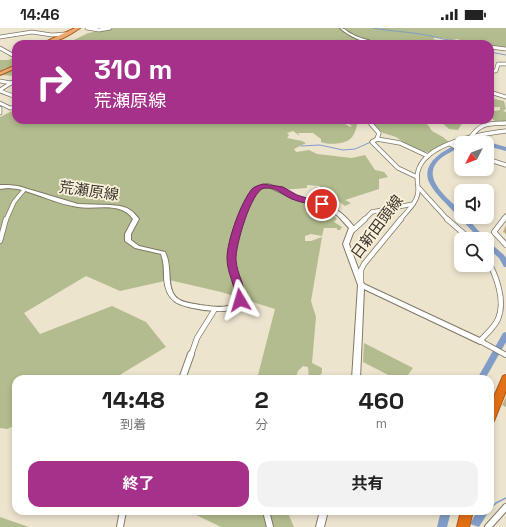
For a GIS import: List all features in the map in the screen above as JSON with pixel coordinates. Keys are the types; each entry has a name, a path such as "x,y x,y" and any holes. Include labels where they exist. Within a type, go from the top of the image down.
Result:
{"highway":[{"path":"494,408 506,379"},
{"path":"463,527 466,515"}],"main road":[{"path":"53,40 69,34 78,28"},
{"path":"0,74 12,68"}],"street":[{"path":"87,28 99,30 110,28"},
{"path":"342,28 348,35 367,40"},
{"path":"0,37 32,32 52,35 69,34"},
{"path":"0,48 12,55"},
{"path":"494,48 506,49"},
{"path":"494,71 496,71 498,64 506,64"},
{"path":"0,81 11,83"},
{"path":"0,90 11,83"},
{"path":"0,90 12,95"},
{"path":"494,93 506,97"},
{"path":"0,103 12,108"},
{"path":"0,108 0,113"},
{"path":"494,124 506,123"},
{"path":"371,124 379,133 377,139 372,142 395,166 408,175 417,176 420,164 428,156 454,144"},
{"path":"472,136 476,128 484,124"},
{"path":"477,136 506,131"},
{"path":"377,139 400,143 428,156"},
{"path":"494,161 506,165"},
{"name":"日新田頭線","path":"356,375 361,270 364,264 413,204 419,188 417,176"},
{"name":"荒瀬原線","path":"0,187 11,186 72,204 119,208 130,212 136,219 128,234 128,241 137,247 162,253 166,258 168,285 175,300 186,304 215,309 228,308 235,305 241,296 241,290 233,272 232,247 247,203 256,189 263,186 273,186 280,188 294,197 322,204 331,208 349,223 353,230"},
{"path":"419,188 463,232"},
{"path":"0,241 6,215 12,203 24,190"},
{"path":"413,204 380,209 372,212 353,230 346,244 361,285 481,341 506,355"},
{"path":"506,216 494,232 506,245"},
{"path":"481,341 498,318 500,309 498,286 492,272"},
{"path":"183,375 197,338 215,309"},
{"path":"488,527 506,507"},
{"path":"120,527 122,515"},
{"path":"267,515 270,527"},
{"path":"320,527 323,515"}],"green space":[{"path":"114,28 506,28 506,48 494,47 494,40 452,40 435,37 433,39 437,40 74,40 88,33"},
{"path":"12,58 12,76 0,75 0,60 9,60"},
{"path":"494,99 504,101 506,109 503,111 506,112 506,121 496,122 494,120 494,110 500,110 500,107 494,107"},
{"path":"12,111 12,124 345,124 350,127 352,126 349,124 357,124 352,137 349,140 339,143 327,144 321,142 321,139 313,133 298,133 300,136 293,131 287,133 289,135 287,138 306,143 294,149 296,152 309,150 317,154 352,158 365,155 375,170 384,172 388,177 379,179 379,189 345,200 351,203 345,206 330,195 321,192 320,186 307,185 307,188 280,190 295,199 328,208 337,219 334,222 342,227 340,230 337,230 337,228 324,228 322,236 311,234 305,236 305,241 311,241 322,237 311,301 316,317 312,363 322,368 322,373 320,375 309,375 308,367 303,366 296,375 258,375 275,309 221,292 169,280 120,291 86,276 24,313 40,334 112,306 146,322 166,347 120,375 12,375 12,427 7,429 0,428 0,117"},
{"path":"373,124 426,124 432,131 449,142 430,153 411,147 396,137 383,133"},
{"path":"443,124 462,124 458,130 449,129"},
{"path":"364,343 413,368 408,375 388,375 363,362"},
{"path":"196,515 289,515 294,527 221,527"},
{"path":"0,517 29,527 0,527"}],"water":[{"path":"475,515 486,515 479,527 470,524"}],"waterway":[{"path":"373,28 423,34 450,40"},
{"path":"494,53 506,55"},
{"path":"301,146 320,145 343,150 355,149 371,142"},
{"path":"494,146 506,149"},
{"path":"454,148 437,159 430,169 432,183 454,208"},
{"path":"416,149 425,152"},
{"path":"469,224 477,232"},
{"path":"494,250 502,257 506,265"},
{"path":"483,375 506,335"},
{"path":"494,505 506,498"},
{"path":"442,527 445,515"}],"route":[{"path":"240,300 241,290 233,272 231,259 232,247 247,203 256,189 263,186 273,186 280,188 294,197 322,204"}]}
